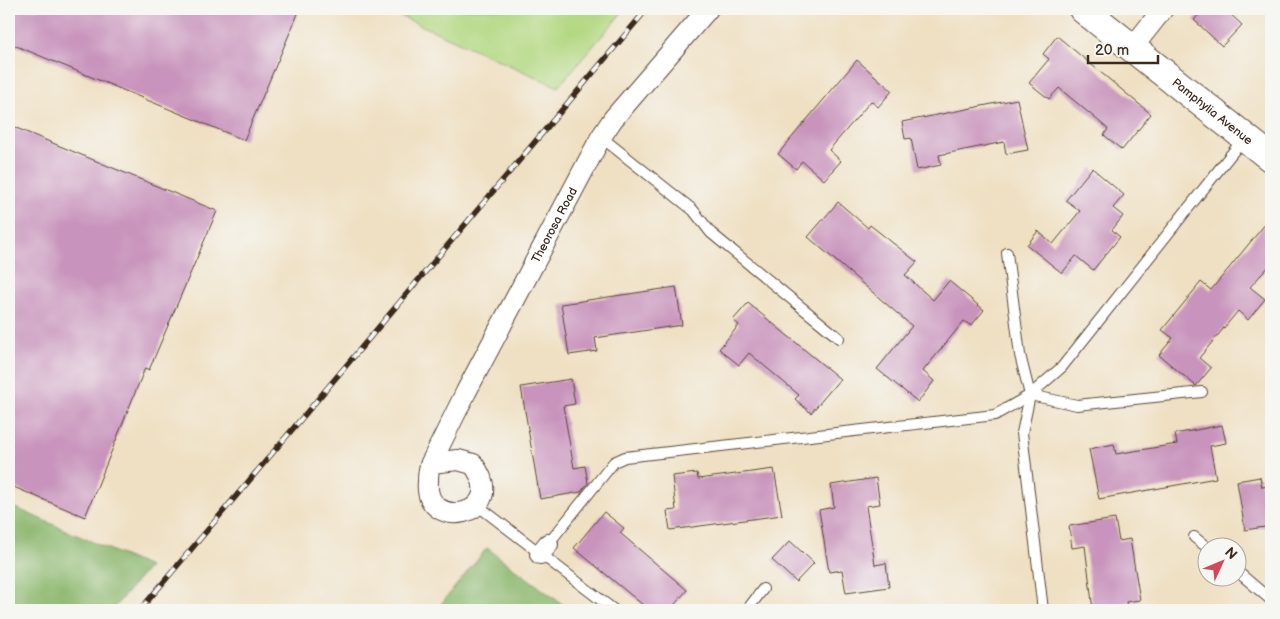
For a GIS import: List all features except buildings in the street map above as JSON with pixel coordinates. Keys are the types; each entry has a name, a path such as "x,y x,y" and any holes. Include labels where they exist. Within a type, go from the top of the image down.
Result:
{"street":[{"name":"Theorosa Road","path":"431,464 466,392 601,137 614,119 708,9"},
{"name":"Pamphylia Avenue","path":"1083,9 1271,158"},
{"path":"1132,48 1163,9"},
{"path":"458,460 473,464 483,481 484,491 477,505 472,510 461,514 450,514 441,510 433,501 427,489 431,464 458,460"}],"lane":[{"path":"601,137 693,210 711,234 839,338"},
{"path":"544,549 614,462 625,457 995,415 1030,396 1062,367 1245,137"},
{"path":"1007,253 1020,355 1030,396 1022,432 1043,610"},
{"path":"1030,396 1077,405 1202,392"},
{"path":"477,505 544,549 614,610"},
{"path":"1194,537 1198,540"},
{"path":"1248,580 1271,600"},
{"path":"746,610 763,589"}],"green space":[{"path":"385,9 625,9 558,87"},
{"path":"9,505 149,567 112,610 9,610"},
{"path":"487,548 570,610 436,610"}],"railway":[{"path":"140,610 647,9"}]}
